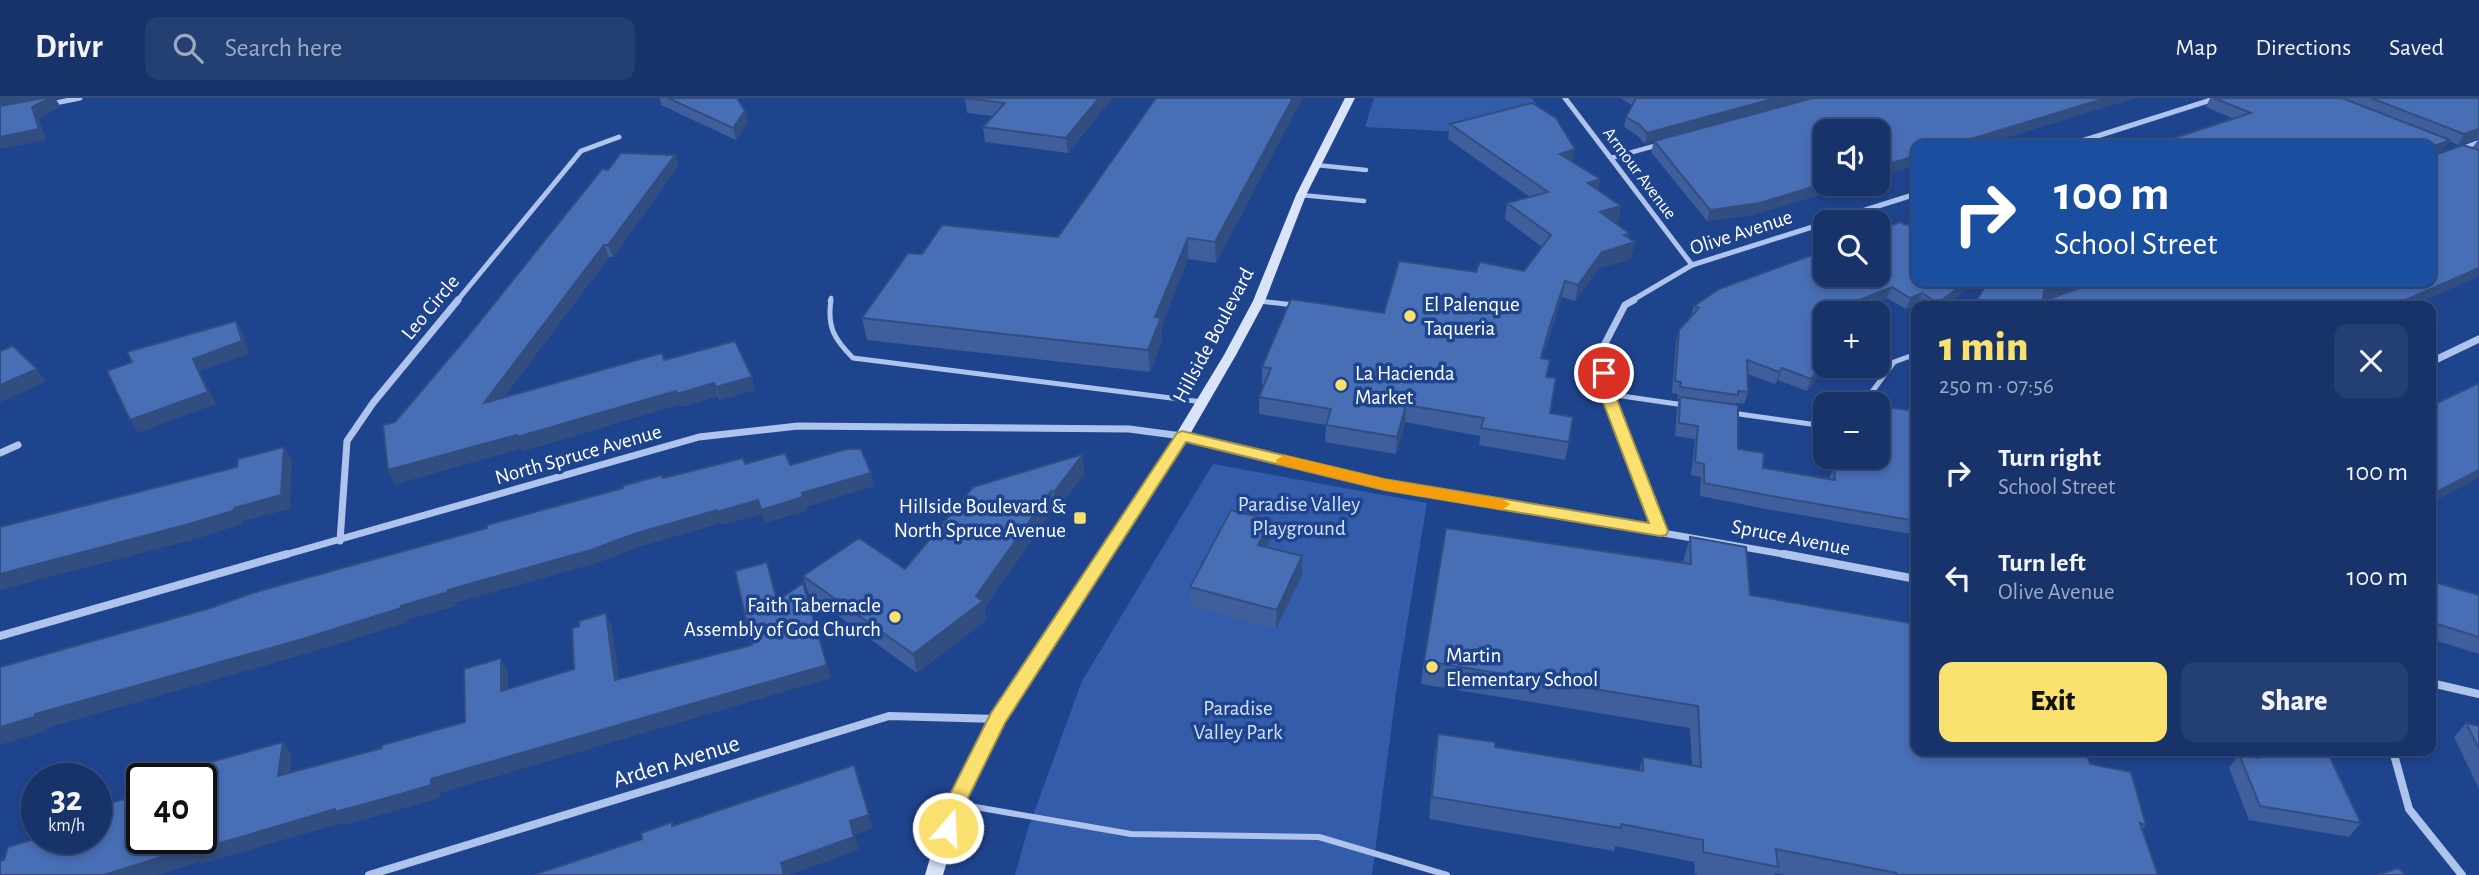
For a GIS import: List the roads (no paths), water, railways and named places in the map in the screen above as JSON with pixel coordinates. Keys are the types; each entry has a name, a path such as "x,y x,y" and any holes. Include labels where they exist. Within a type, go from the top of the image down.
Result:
{"street":[{"path":"40,105 80,98"},
{"name":"Hillside Boulevard","path":"934,875 955,804 998,719 1203,402 1259,301 1301,195 1350,98"},
{"name":"Armour Avenue","path":"1565,98 1692,265"},
{"path":"2085,140 2217,98"},
{"name":"Leo Circle","path":"340,541 347,441 373,403 581,151 619,137"},
{"path":"2457,150 2468,155"},
{"name":"Olive Avenue","path":"1866,210 1911,196"},
{"name":"Olive Avenue","path":"1660,531 1608,394 1600,353 1625,305 1692,265 1813,227"},
{"path":"2436,360 2479,339"},
{"name":"North Spruce Avenue","path":"0,636 699,437 798,426 1129,429 1182,436 1384,484 1660,531"},
{"path":"0,453 18,445"},
{"name":"Spruce Avenue","path":"1660,531 1911,578"},
{"path":"2436,684 2479,694"},
{"name":"Arden Avenue","path":"369,875 888,716 998,719"},
{"path":"2394,756 2409,809 2462,875"}],"lane":[{"path":"2457,150 2479,142"},
{"path":"1611,158 1662,144"},
{"path":"1316,165 1366,170"},
{"path":"1301,195 1364,201"},
{"path":"831,298 827,322 838,342 853,358 1203,402"},
{"path":"1259,301 1300,306"},
{"path":"1872,392 1894,362 1911,356"},
{"path":"1608,394 1689,406"},
{"path":"1730,412 1813,424"},
{"path":"955,804 1131,834 1319,837 1447,875"}],"place":[{"name":"El Palenque Taqueria","path":"1410,316"},
{"name":"La Hacienda Market","path":"1341,385"},
{"name":"Hillside Boulevard & North Spruce Avenue","path":"1080,518"},
{"name":"Faith Tabernacle Assembly of God Church","path":"895,617"},
{"name":"Martin Elementary School","path":"1432,667"}],"park label":[{"name":"Paradise Valley Playground","path":"1299,516"},
{"name":"Paradise Valley Park","path":"1238,720"}]}
